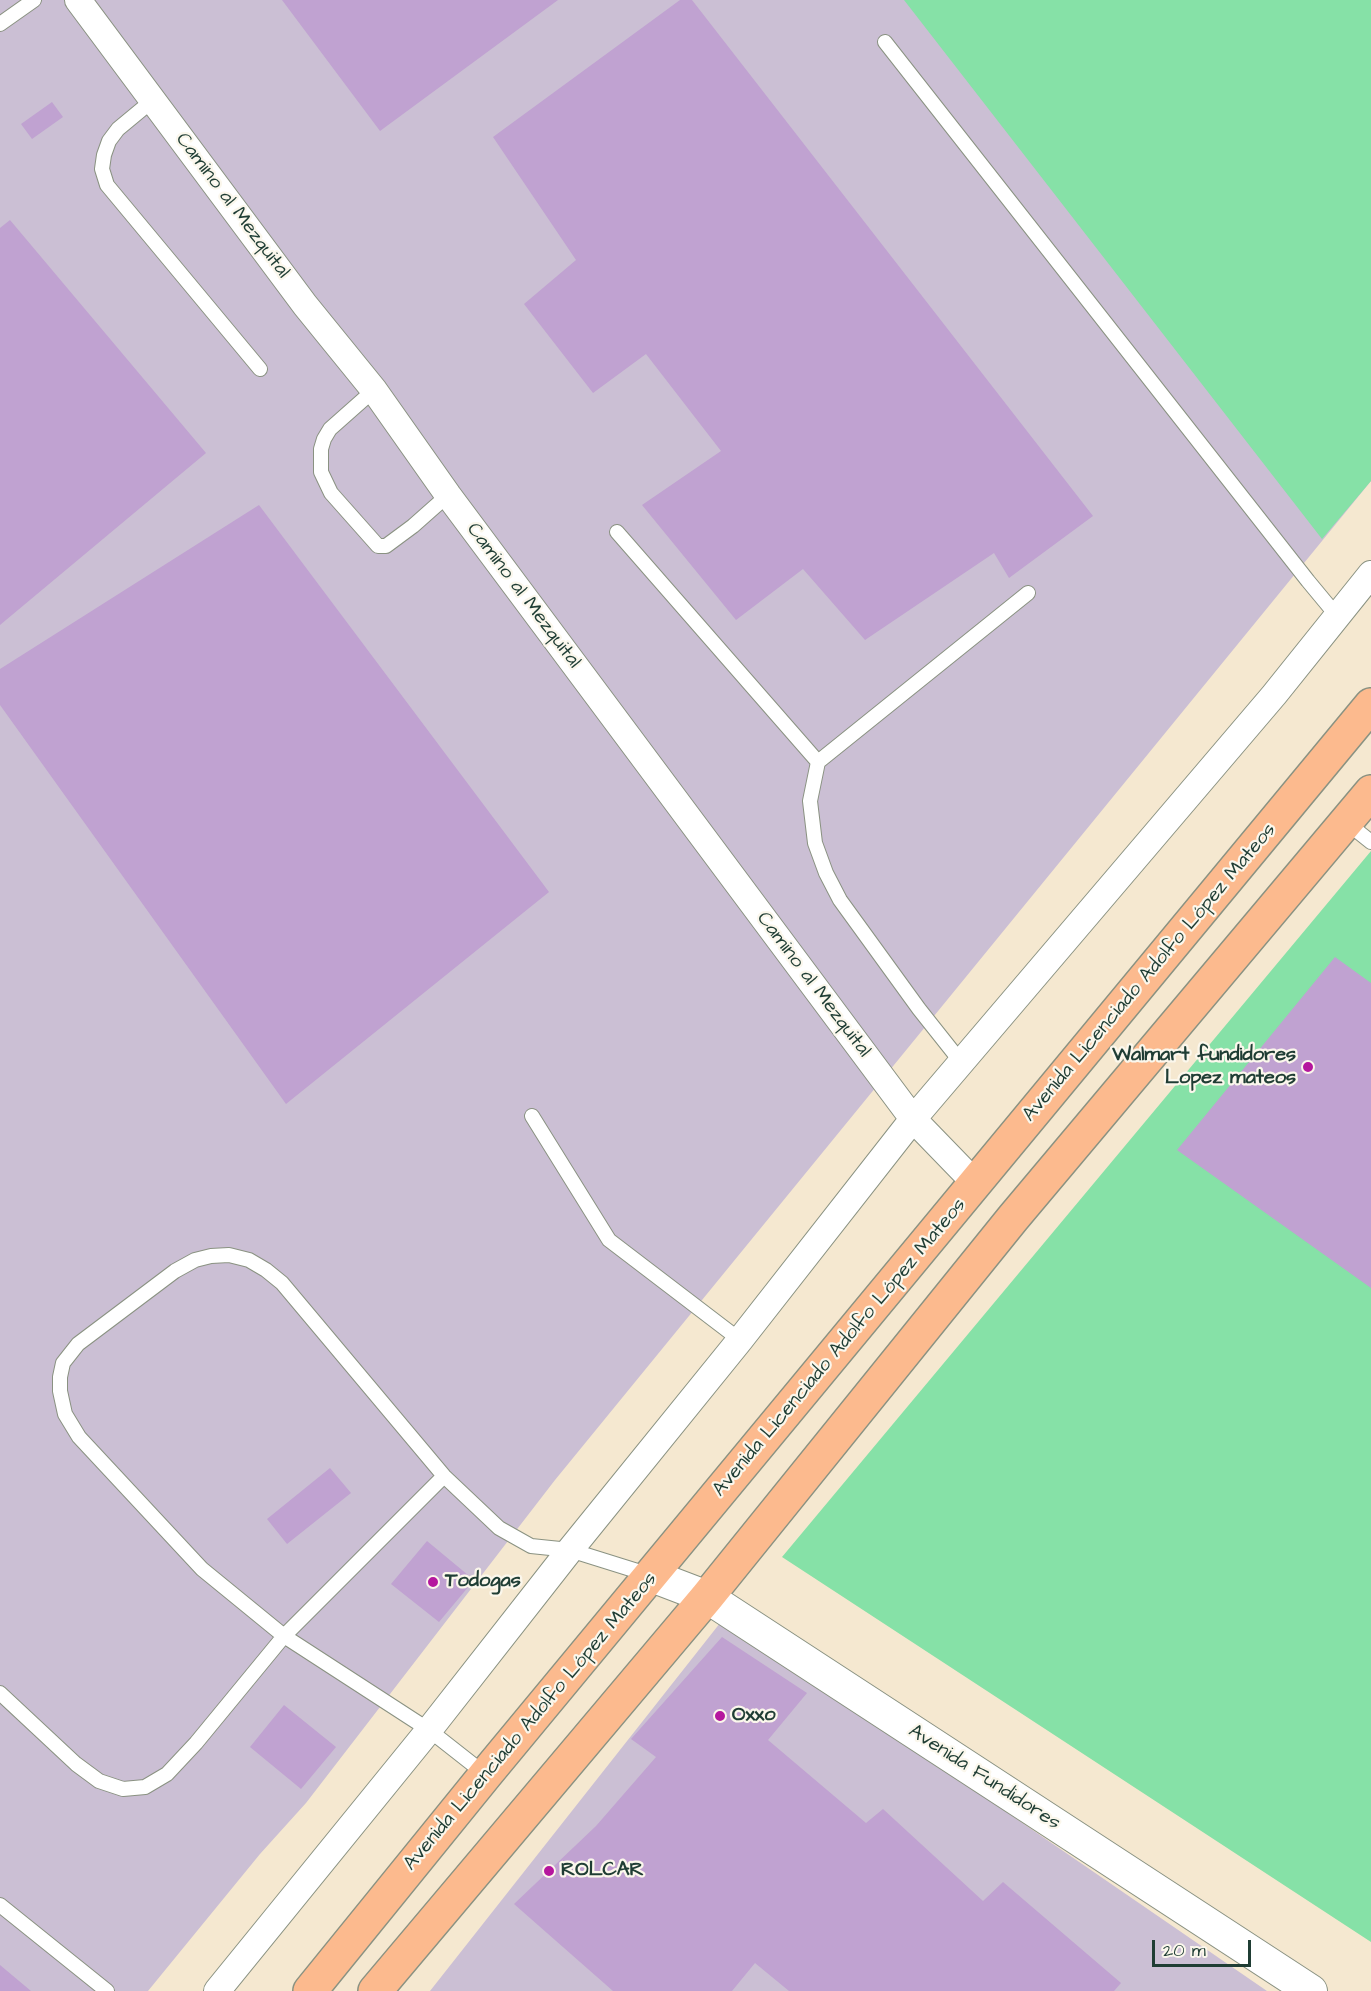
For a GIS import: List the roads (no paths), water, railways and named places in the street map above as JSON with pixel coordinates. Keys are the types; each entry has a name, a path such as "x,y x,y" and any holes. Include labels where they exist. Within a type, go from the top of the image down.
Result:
{"main road":[{"name":"Avenida Licenciado Adolfo López Mateos","path":"310,1991 486,1774 1371,705"},
{"path":"375,1991 708,1597 1013,1218 1358,832 1371,792"}],"street":[{"name":"Camino al Mezquital","path":"78,0 305,305 374,390 448,495 913,1119 976,1184"},
{"path":"217,1991 429,1730 913,1119 1274,694 1371,574"},
{"name":"Avenida Fundidores","path":"652,1576 708,1597 1311,1991"}],"lane":[{"path":"0,24 34,0"},
{"path":"885,42 1300,572 1337,616"},
{"path":"153,100 118,129 109,141 102,169 107,185 260,369"},
{"path":"374,390 330,429 324,439 321,449 321,472 332,493 378,546 386,546 448,495"},
{"path":"617,532 818,762"},
{"path":"961,1062 919,1009 840,900 826,873 815,843 810,801 818,762 1028,592"},
{"path":"532,1116 609,1240 740,1340"},
{"path":"486,1774 429,1730 284,1635 202,1569 79,1437 65,1414 60,1391 63,1363 78,1344 175,1271 195,1260 229,1255 249,1260 282,1283 444,1476 499,1528 531,1546 570,1550 652,1576"},
{"path":"0,1693 76,1764 99,1781 123,1789 145,1787 167,1774 196,1743 284,1635 444,1476"},
{"path":"0,1905 107,1991"}],"place":[{"name":"Walmart fundidores Lopez mateos","path":"1308,1067"},
{"name":"Todogas","path":"433,1582"},
{"name":"Oxxo","path":"720,1716"},
{"name":"ROLCAR","path":"549,1871"}]}
